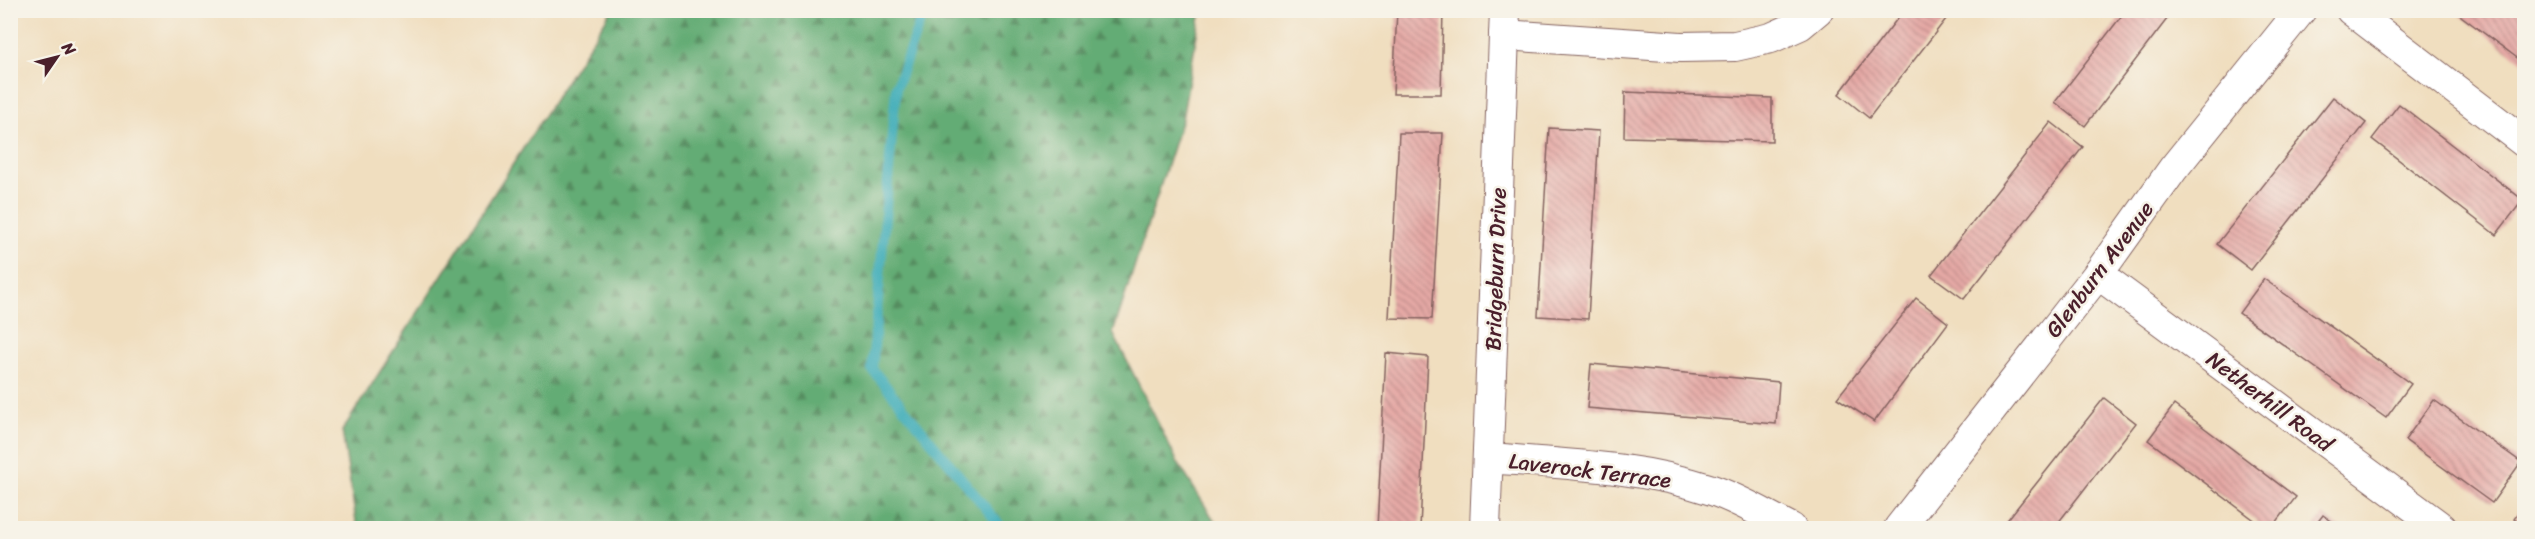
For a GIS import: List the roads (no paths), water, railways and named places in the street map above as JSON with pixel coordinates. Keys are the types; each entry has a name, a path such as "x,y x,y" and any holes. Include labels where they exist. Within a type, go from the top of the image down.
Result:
{"street":[{"path":"1504,22 1681,47 1735,46 1771,38 1800,25 1818,10"},
{"name":"Glenburn Avenue","path":"1899,528 2098,274 2173,169 2301,10"},
{"path":"2350,10 2524,142"},
{"name":"Bridgeburn Drive","path":"1485,528 1504,22"},
{"name":"Netherhill Road","path":"2098,274 2442,528"},
{"name":"Laverock Terrace","path":"1488,458 1614,468 1667,477 1713,490 1791,528"}],"waterway":[{"path":"924,10 896,88 872,369 1002,528"}]}
